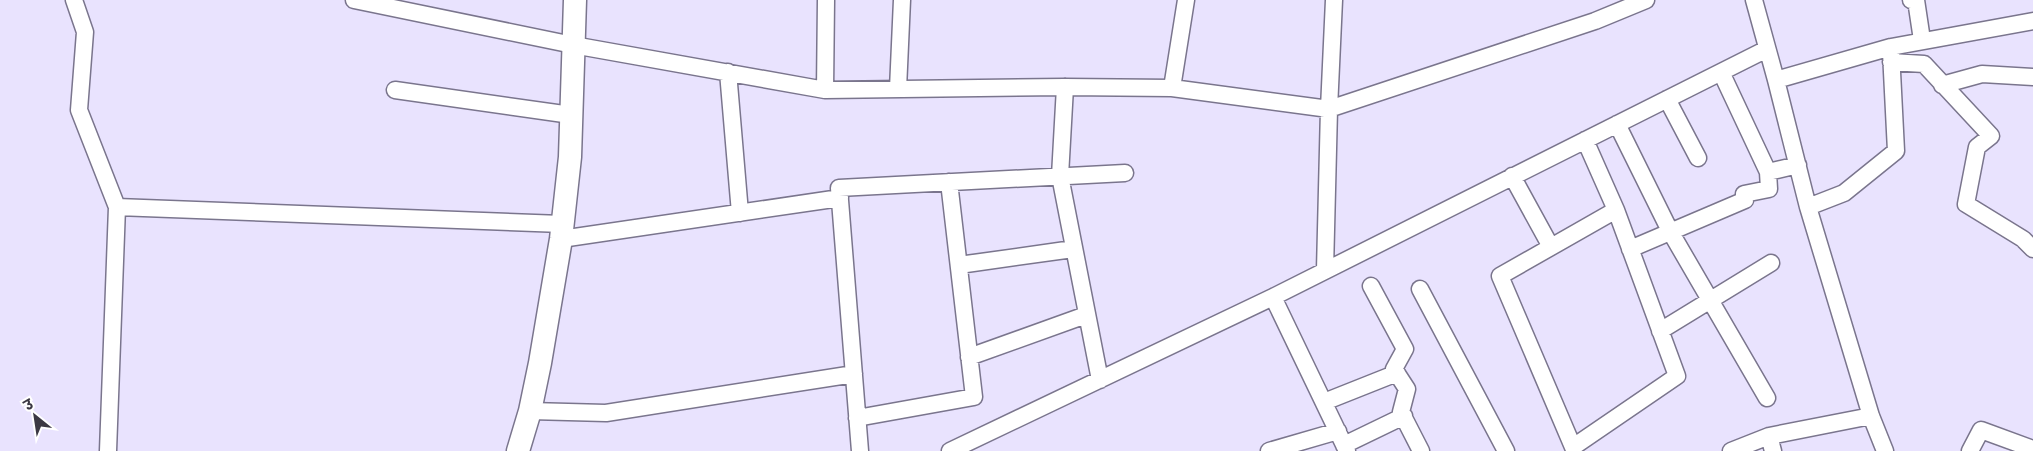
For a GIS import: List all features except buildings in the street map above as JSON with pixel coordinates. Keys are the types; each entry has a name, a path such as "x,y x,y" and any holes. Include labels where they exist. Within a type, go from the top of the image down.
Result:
{"main road":[{"path":"518,451 530,411 540,364 562,231 570,157 575,0"}],"street":[{"path":"74,0 85,32 79,110 117,207 108,451"},
{"path":"354,0 573,45 826,90 1064,87 1172,88 1329,109 1595,21 1646,0"},
{"path":"826,0 826,90"},
{"path":"898,89 902,0"},
{"path":"1172,88 1186,0"},
{"path":"1325,270 1334,0"},
{"path":"1754,0 1808,208 1871,416 1885,451"},
{"path":"1911,0 1916,0 1922,40"},
{"path":"1776,80 1891,54 1922,40 2033,22"},
{"path":"950,451 976,445 1100,380 1274,297 1767,48"},
{"path":"1891,54 1924,64 1991,136 1977,147 1966,204 2023,239 2033,249"},
{"path":"1808,208 1844,192 1896,151 1891,54"},
{"path":"728,72 740,213"},
{"path":"1630,249 1745,200 1744,194 1769,189 1768,172 1721,72"},
{"path":"1942,84 1982,74 2033,78"},
{"path":"1064,87 1060,176 1100,380"},
{"path":"395,90 571,115"},
{"path":"1667,98 1698,158"},
{"path":"1617,124 1670,232 1767,398"},
{"path":"1584,140 1616,210 1677,376 1573,448 1500,276 1616,210"},
{"path":"1768,172 1798,165"},
{"path":"860,451 840,188 1125,173"},
{"path":"1512,176 1551,247"},
{"path":"857,418 974,397 949,182"},
{"path":"117,207 562,231 740,213 840,198"},
{"path":"959,265 1074,249"},
{"path":"1660,331 1771,263"},
{"path":"1371,286 1405,349 1394,369 1407,389 1402,412 1421,451"},
{"path":"1420,289 1506,451"},
{"path":"1274,297 1343,442"},
{"path":"970,357 1086,315"},
{"path":"1324,402 1397,373"},
{"path":"530,411 606,413 854,374"},
{"path":"1269,451 1343,442 1404,416"},
{"path":"1731,451 1771,444 1871,416"},
{"path":"1970,451 1981,430 2033,449"}]}
